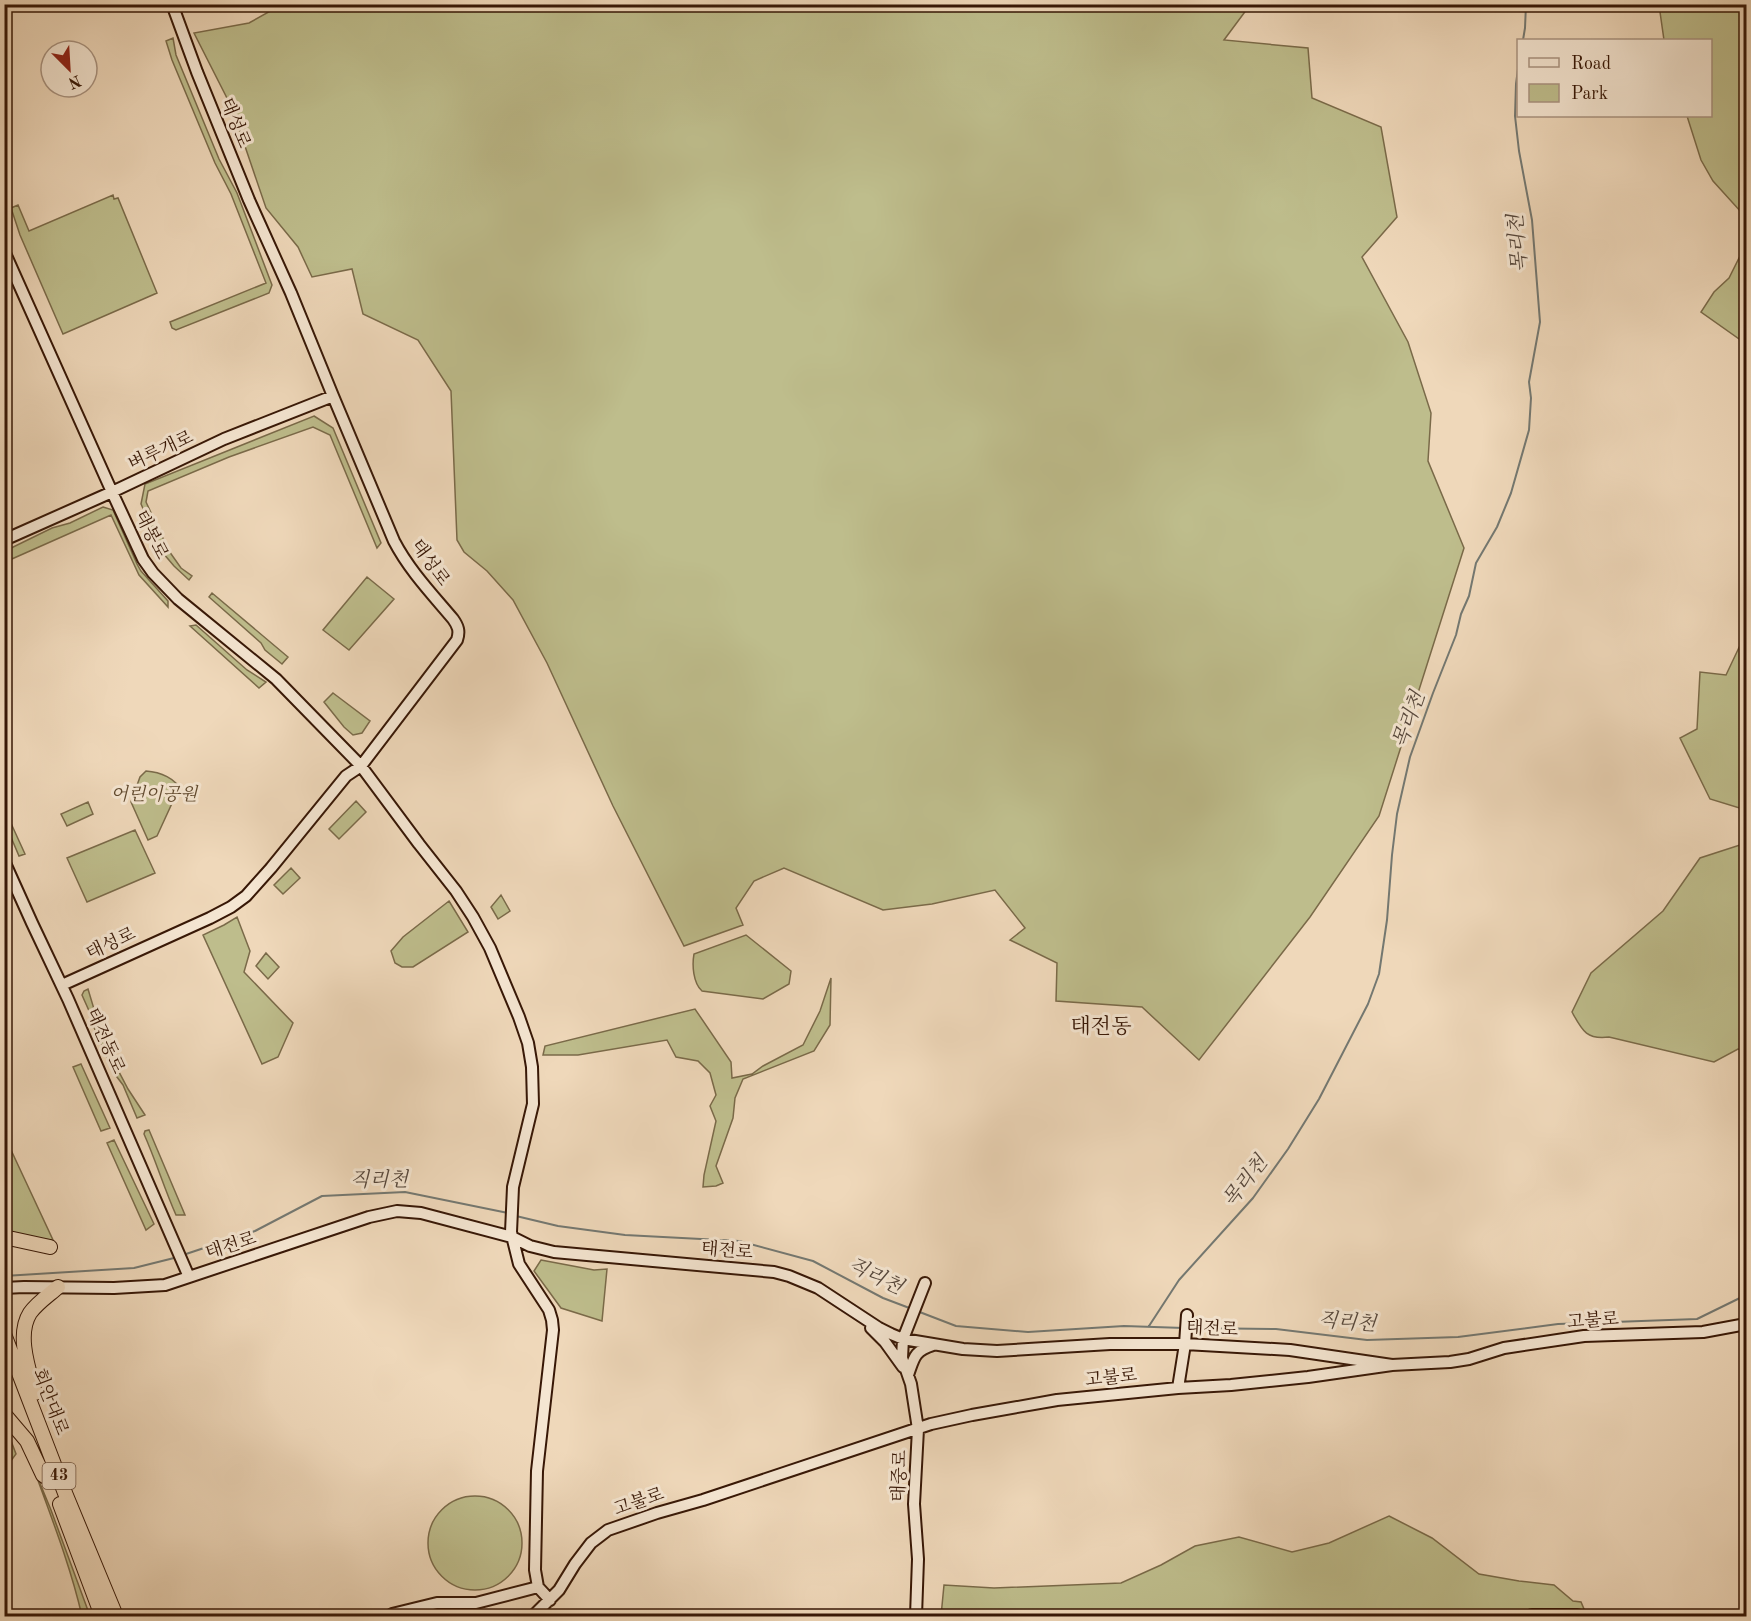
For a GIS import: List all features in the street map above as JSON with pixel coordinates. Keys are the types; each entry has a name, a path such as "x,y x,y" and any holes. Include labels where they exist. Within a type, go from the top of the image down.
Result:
{"highway":[{"path":"4,1237 50,1247"},
{"path":"4,1414 27,1441 43,1475 54,1475 57,1460 43,1420 24,1348 26,1323 30,1313 58,1287"},
{"name":"회안대로","path":"4,1334 102,1617"},
{"name":"회안대로","path":"4,1360 116,1617"},
{"path":"76,1547 94,1617"},
{"path":"1532,1617 1577,1617"}],"street":[{"name":"태성로","path":"62,985 231,907 246,896 346,776 361,766 460,633 453,619 416,576 401,553 293,297 249,200 172,4"},
{"name":"태봉로","path":"4,251 143,559 159,581 276,679 361,766 467,906 499,967 519,1017 528,1043 532,1067 533,1104 512,1196 511,1235 519,1264 549,1310 553,1330 537,1471 535,1569 538,1587"},
{"name":"벼루개로","path":"4,540 224,439 333,396"},
{"name":"태전동로","path":"4,861 62,985 189,1274"},
{"name":"태전로","path":"4,1288 114,1288 165,1285 189,1274 397,1211 421,1213 511,1235 530,1246 574,1254 774,1272 818,1288 879,1328 903,1339 963,1349 990,1351 1185,1341 1299,1351 1392,1365"},
{"path":"903,1339 923,1288"},
{"path":"859,1315 885,1342 908,1375"},
{"path":"1178,1388 1187,1315"},
{"name":"고불로","path":"533,1617 559,1590 591,1543 608,1530 918,1429 972,1415 1031,1404 1298,1378 1392,1365 1450,1362 1469,1359 1504,1348 1584,1336 1703,1332 1746,1324"},
{"name":"태중로","path":"903,1339 902,1358 914,1398 918,1429 914,1504 918,1559 916,1617"},
{"path":"908,1375 915,1354 923,1348 936,1344"},
{"path":"392,1614 437,1603 476,1603 538,1587 550,1600"}],"green space":[{"path":"281,5 1250,5 1224,40 1308,48 1312,98 1381,127 1397,217 1362,257 1408,342 1431,413 1428,461 1464,548 1379,816 1310,917 1199,1060 1142,1007 1056,1001 1057,963 1010,940 1025,928 995,890 932,904 883,910 784,868 754,881 736,908 743,925 684,946 613,806 547,663 513,600 487,571 464,552 457,540 451,391 418,340 363,314 352,269 312,277 298,247 266,208 232,108 194,33 249,23"},
{"path":"1659,5 1746,5 1746,234 1742,213 1713,181 1701,160 1687,117 1712,117 1712,39 1664,39"},
{"path":"173,38 176,55 219,159 237,193 272,285 269,293 176,330 172,328 170,322 266,283 231,194 215,163 172,60 166,41"},
{"path":"113,195 114,199 118,198 157,293 63,334 20,235 11,208 18,205 29,231"},
{"path":"1746,244 1746,341 1742,341 1701,312 1714,292 1729,278"},
{"path":"314,416 333,428 381,543 377,548 330,435 313,427 229,457 148,491 146,502 169,551 181,568 192,576 189,580 163,553 141,504 145,484"},
{"path":"103,507 113,510 137,564 168,601 168,607 139,575 111,515 5,562 5,551"},
{"path":"367,577 394,599 349,650 323,630"},
{"path":"212,593 288,657 282,664 209,597"},
{"path":"196,625 247,670 266,682 259,688 190,626"},
{"path":"1743,639 1746,641 1746,810 1710,799 1680,738 1697,729 1700,672 1726,675"},
{"path":"333,693 370,721 362,733 353,735 324,702"},
{"name":"어린이공원","path":"146,771 167,777 176,783 182,792 174,799 157,836 148,840 131,802 140,777"},
{"path":"356,801 366,812 339,839 329,829"},
{"path":"88,802 93,814 67,826 61,814"},
{"path":"4,808 25,854 19,856 5,823"},
{"path":"135,830 155,873 87,902 67,858"},
{"path":"1746,843 1746,1050 1738,1049 1714,1062 1609,1037 1595,1037 1586,1032 1572,1012 1591,973 1663,911 1700,858"},
{"path":"291,868 300,878 283,894 274,885"},
{"path":"501,895 510,911 498,919 491,907"},
{"path":"449,901 468,932 413,967 402,967 395,963 391,951 403,937"},
{"path":"237,917 250,951 244,972 293,1023 278,1057 262,1064 203,935"},
{"path":"746,935 791,971 789,984 763,999 702,991 694,974 694,954"},
{"path":"266,953 279,967 268,979 256,966"},
{"path":"831,978 830,1025 814,1051 743,1079 735,1098 733,1118 716,1166 723,1183 716,1186 703,1187 716,1121 710,1106 716,1095 710,1073 698,1061 676,1057 667,1040 578,1055 543,1055 545,1046 695,1009 731,1062 732,1078 752,1074 803,1045 820,1011"},
{"path":"88,989 94,1009 94,1024 128,1089 145,1115 137,1118 123,1085 114,1073 82,995"},
{"path":"81,1064 110,1128 101,1131 73,1067"},
{"path":"149,1130 185,1215 176,1215 144,1134"},
{"path":"4,1135 53,1240 5,1232"},
{"path":"114,1140 154,1224 146,1230 107,1143"},
{"path":"541,1260 594,1270 607,1269 602,1321 561,1308 534,1271"},
{"path":"5,1425 16,1454 4,1469"},
{"path":"32,1464 90,1616 82,1616 66,1558"},
{"path":"475,1496 493,1500 508,1510 518,1525 522,1543 518,1561 508,1576 493,1586 475,1590 457,1586 442,1576 432,1561 428,1543 432,1525 442,1510 457,1500"},
{"path":"1389,1516 1432,1538 1479,1574 1554,1585 1573,1601 1581,1602 1587,1616 941,1616 944,1585 994,1588 1121,1583 1195,1546 1239,1537 1292,1552 1329,1543"}],"waterway":[{"name":"목리천","path":"1523,39 1526,4"},
{"name":"목리천","path":"1149,1326 1179,1280 1253,1198 1288,1149 1319,1099 1368,1004 1379,974 1387,920 1397,814 1410,757 1456,635 1461,614 1469,596 1476,563 1497,527 1511,493 1529,430 1531,398 1529,382 1540,322 1532,220 1515,116 1517,76"},
{"name":"직리천","path":"183,1255 255,1231 322,1196 405,1192 508,1213"},
{"name":"직리천","path":"516,1216 558,1226 625,1235 739,1241 813,1261 883,1298 912,1309"},
{"name":"직리천","path":"4,1276 134,1268 178,1257"},
{"name":"직리천","path":"1190,1328 1276,1329 1367,1340 1458,1337 1558,1324 1697,1319 1746,1295"},
{"name":"직리천","path":"917,1311 956,1326 1028,1332 1124,1326 1184,1328"}],"district":[{"name":"태전동","path":"1101,1027"}]}
